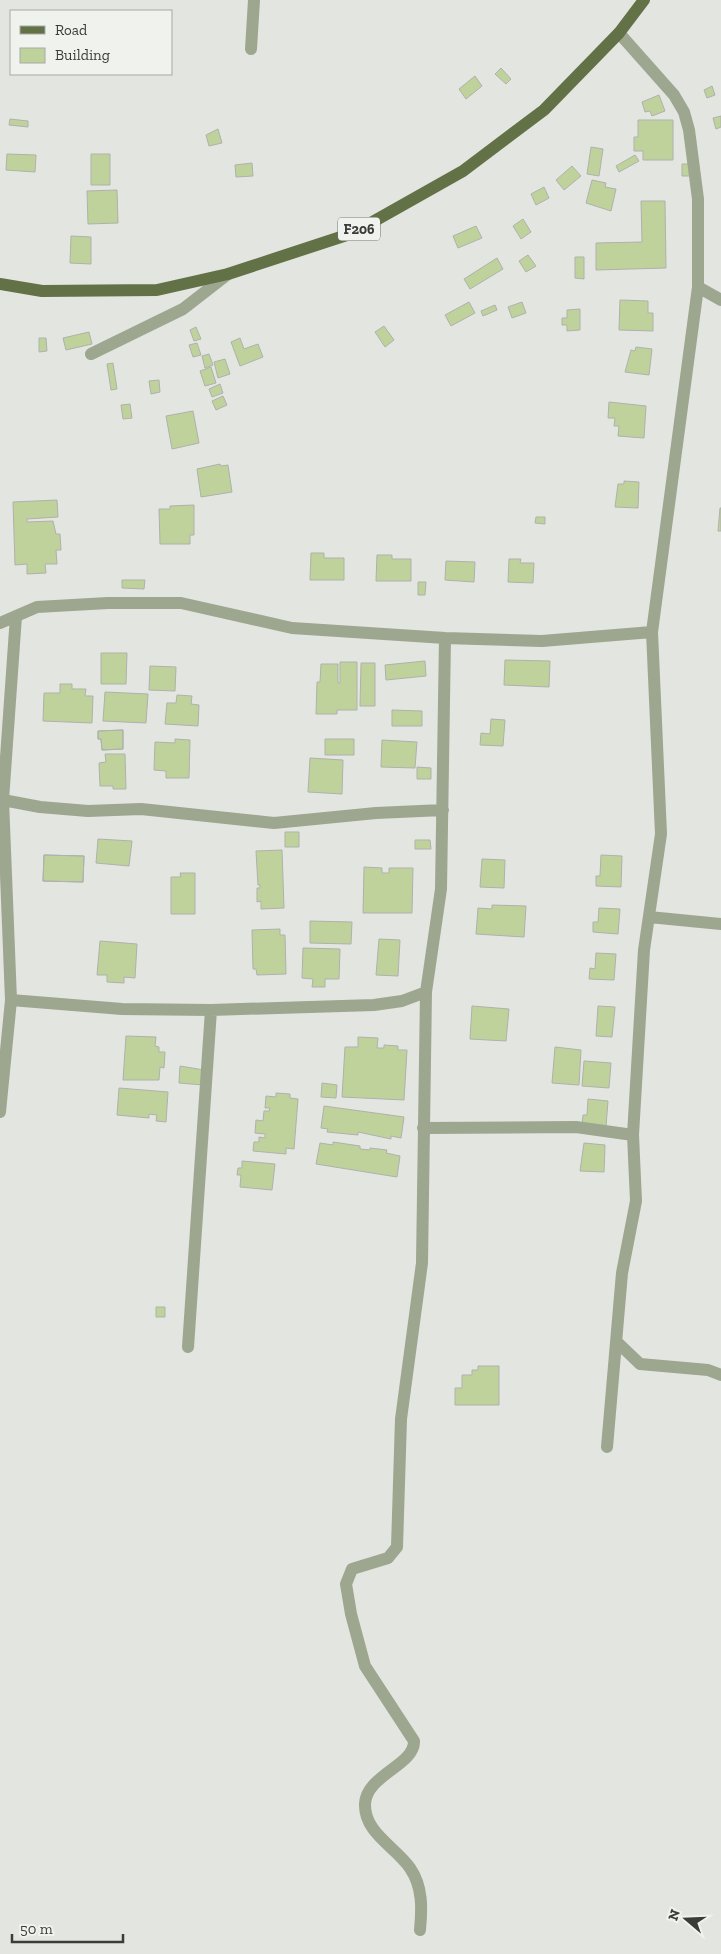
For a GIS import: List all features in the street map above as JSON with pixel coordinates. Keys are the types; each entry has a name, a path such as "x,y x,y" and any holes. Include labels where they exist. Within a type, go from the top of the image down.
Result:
{"main road":[{"name":"F206","path":"0,284 42,291 157,290 228,274 353,233 463,171 544,110 619,33 644,0"}],"street":[{"path":"251,48 254,0"},
{"path":"607,1447 618,1342 622,1273 636,1201 633,1135 644,950 661,834 652,632 698,286 698,199 689,130 684,112 674,94 619,33"},
{"path":"92,354 183,309 228,274"},
{"path":"698,286 721,300"},
{"path":"0,622 37,607 108,603 181,603 292,628 444,638 542,641 652,632"},
{"path":"0,1112 11,1000 3,800 16,616"},
{"path":"420,1930 422,1902 417,1884 410,1868 374,1832 367,1817 365,1804 373,1784 412,1752 414,1741 365,1666 346,1584 352,1569 388,1558 397,1547 401,1419 422,1263 426,992 441,889 444,638"},
{"path":"3,800 40,807 88,811 141,809 274,823 376,813 443,810"},
{"path":"648,917 721,924"},
{"path":"11,1000 122,1008 211,1010 374,1006 402,1001 426,992"},
{"path":"188,1347 211,1010"},
{"path":"423,1128 576,1127 633,1135"},
{"path":"618,1342 640,1364 708,1370 721,1375"}],"building":[{"path":"501,68 511,79 506,84 495,74"},
{"path":"475,76 482,86 466,99 459,89"},
{"path":"712,86 715,95 707,98 704,90"},
{"path":"659,95 665,111 652,116 650,111 645,112 642,102"},
{"path":"721,116 721,127 716,129 713,118"},
{"path":"10,119 28,121 28,127 9,125"},
{"path":"638,120 673,120 673,160 643,160 643,151 634,151 634,137 638,137"},
{"path":"218,129 222,143 209,146 206,135"},
{"path":"591,147 603,149 599,176 587,174"},
{"path":"7,154 36,155 35,172 6,170"},
{"path":"91,154 110,154 110,185 91,185"},
{"path":"635,155 639,161 619,172 616,166"},
{"path":"252,163 253,176 236,177 235,165"},
{"path":"682,164 692,164 692,176 682,176"},
{"path":"572,166 581,176 564,190 556,180"},
{"path":"592,180 606,183 605,187 616,189 611,211 586,203"},
{"path":"544,187 549,198 536,205 531,194"},
{"path":"117,190 118,223 88,224 87,191"},
{"path":"641,201 665,201 666,268 596,270 596,243 642,242"},
{"path":"523,219 531,232 521,239 513,226"},
{"path":"476,226 482,238 458,248 453,236"},
{"path":"71,236 91,237 91,264 70,263"},
{"path":"528,255 536,266 526,272 519,261"},
{"path":"575,257 584,257 584,279 575,278"},
{"path":"497,258 503,269 470,289 464,279"},
{"path":"620,300 648,301 648,313 653,313 653,331 619,330"},
{"path":"469,302 475,313 451,326 445,315"},
{"path":"522,302 526,313 512,318 508,307"},
{"path":"495,305 497,310 483,316 481,311"},
{"path":"580,309 580,330 567,331 567,325 562,325 562,318 567,318 567,310"},
{"path":"384,326 394,340 385,347 375,332"},
{"path":"196,327 201,339 194,341 190,330"},
{"path":"89,332 92,344 66,350 63,338"},
{"path":"39,338 46,338 47,351 39,352"},
{"path":"240,338 244,349 258,344 263,357 240,366 231,342"},
{"path":"197,343 201,355 193,357 189,345"},
{"path":"636,347 652,349 649,375 625,372 631,350 635,351"},
{"path":"209,354 213,365 205,368 202,356"},
{"path":"225,359 230,374 218,378 214,362"},
{"path":"113,363 117,389 111,390 107,364"},
{"path":"211,367 216,383 205,386 200,371"},
{"path":"159,380 160,392 151,394 149,381"},
{"path":"220,384 223,393 212,397 209,389"},
{"path":"223,396 227,405 216,410 212,401"},
{"path":"609,402 646,406 644,438 618,436 619,426 614,426 615,418 608,418"},
{"path":"130,404 132,418 123,419 121,405"},
{"path":"193,411 199,443 172,449 166,416"},
{"path":"220,464 221,466 228,465 232,492 201,497 197,469"},
{"path":"624,481 639,482 638,508 615,507 618,484 624,484"},
{"path":"57,500 58,517 27,519 27,522 53,521 56,534 60,534 61,550 56,550 57,564 45,564 46,573 27,574 27,564 15,565 13,502"},
{"path":"194,505 194,535 190,535 190,544 160,544 159,509 170,509 170,506"},
{"path":"720,508 721,531 718,531"},
{"path":"536,517 545,517 545,524 535,523"},
{"path":"311,553 324,553 324,558 344,558 344,580 310,580"},
{"path":"377,555 392,555 392,559 411,559 411,581 376,581"},
{"path":"509,559 521,559 520,563 534,563 533,583 508,582"},
{"path":"446,561 475,562 474,582 445,580"},
{"path":"122,580 145,580 144,589 122,588"},
{"path":"418,582 426,582 425,595 418,595"},
{"path":"101,653 127,653 126,684 101,684"},
{"path":"505,660 550,661 549,687 504,685"},
{"path":"425,661 426,676 386,680 385,665"},
{"path":"340,662 357,662 357,710 337,710 337,714 316,714 317,682 320,682 321,664 338,664 338,683 340,683"},
{"path":"361,663 375,663 375,706 360,706"},
{"path":"150,666 176,667 175,691 149,690"},
{"path":"60,684 72,684 72,689 86,689 85,696 93,696 92,723 43,721 44,693 60,693"},
{"path":"105,692 148,694 146,723 103,721"},
{"path":"177,695 192,696 191,704 199,705 198,726 165,724 167,703 176,703"},
{"path":"392,710 422,711 422,726 392,726"},
{"path":"491,719 505,720 503,746 480,745 481,733 490,734"},
{"path":"123,730 123,749 102,750 101,739 98,739 98,731"},
{"path":"123,730 123,749 102,750 101,739 98,739 98,731"},
{"path":"175,739 190,740 189,778 166,778 166,771 154,770 155,742 175,743"},
{"path":"325,739 354,739 354,755 325,755"},
{"path":"382,740 417,742 415,768 381,767"},
{"path":"105,754 125,754 126,789 100,786 99,763 106,762"},
{"path":"310,758 343,760 342,794 308,792"},
{"path":"417,767 431,768 431,779 417,779"},
{"path":"285,832 299,832 299,847 285,847"},
{"path":"98,839 132,841 129,866 96,863"},
{"path":"415,840 430,840 431,849 415,849"},
{"path":"282,850 284,908 261,909 261,901 257,902 257,888 260,888 260,885 258,885 256,851"},
{"path":"44,855 84,856 83,882 43,881"},
{"path":"44,855 84,856 83,882 43,881"},
{"path":"601,855 622,856 621,887 596,886 596,876 600,876"},
{"path":"482,859 505,860 504,888 480,887"},
{"path":"364,867 382,868 382,873 389,873 389,868 413,868 412,913 363,913"},
{"path":"180,873 195,873 195,914 171,914 171,877 181,877"},
{"path":"492,905 526,906 524,937 476,934 478,908 492,909"},
{"path":"599,908 620,909 618,934 593,932 593,922 598,922"},
{"path":"310,921 352,922 351,944 310,943"},
{"path":"280,929 280,935 285,935 286,974 257,975 256,969 253,969 252,930"},
{"path":"379,939 400,940 398,976 376,975"},
{"path":"100,941 137,944 135,978 124,977 124,983 107,982 107,975 97,975"},
{"path":"303,948 340,949 339,979 325,979 325,987 312,987 313,979 302,978"},
{"path":"596,953 616,954 614,980 589,979 590,968 595,969"},
{"path":"472,1006 509,1009 506,1041 470,1039"},
{"path":"598,1006 615,1007 612,1037 596,1036"},
{"path":"126,1036 156,1037 155,1046 159,1047 159,1052 165,1052 164,1068 160,1067 159,1080 123,1080"},
{"path":"358,1037 378,1038 377,1048 384,1048 384,1045 398,1046 398,1050 407,1050 404,1100 342,1097 345,1047 358,1047"},
{"path":"555,1047 581,1050 579,1085 552,1083"},
{"path":"584,1061 611,1063 609,1088 582,1086"},
{"path":"180,1066 204,1070 203,1085 179,1083"},
{"path":"322,1083 337,1085 336,1098 321,1097"},
{"path":"119,1088 168,1092 166,1122 156,1121 157,1115 149,1114 149,1118 117,1115"},
{"path":"276,1093 290,1094 290,1098 298,1099 294,1149 286,1148 286,1154 253,1151 254,1142 259,1142 259,1137 265,1138 265,1134 255,1133 256,1120 263,1121 264,1111 269,1111 270,1108 265,1108 266,1096 276,1097"},
{"path":"588,1099 608,1101 606,1127 582,1125 583,1115 587,1115"},
{"path":"324,1106 404,1117 401,1138 391,1136 391,1139 358,1132 358,1135 327,1132 328,1129 321,1128"},
{"path":"333,1142 360,1146 360,1149 387,1150 386,1153 400,1156 397,1177 316,1164 320,1143 333,1145"},
{"path":"584,1143 605,1145 604,1172 580,1171"},
{"path":"242,1161 275,1164 272,1190 240,1187 241,1175 237,1175 238,1168 242,1168"},
{"path":"156,1307 165,1307 165,1317 156,1317"},
{"path":"478,1366 499,1366 499,1405 455,1405 455,1388 462,1388 462,1375 472,1375 472,1370 478,1370"}]}
